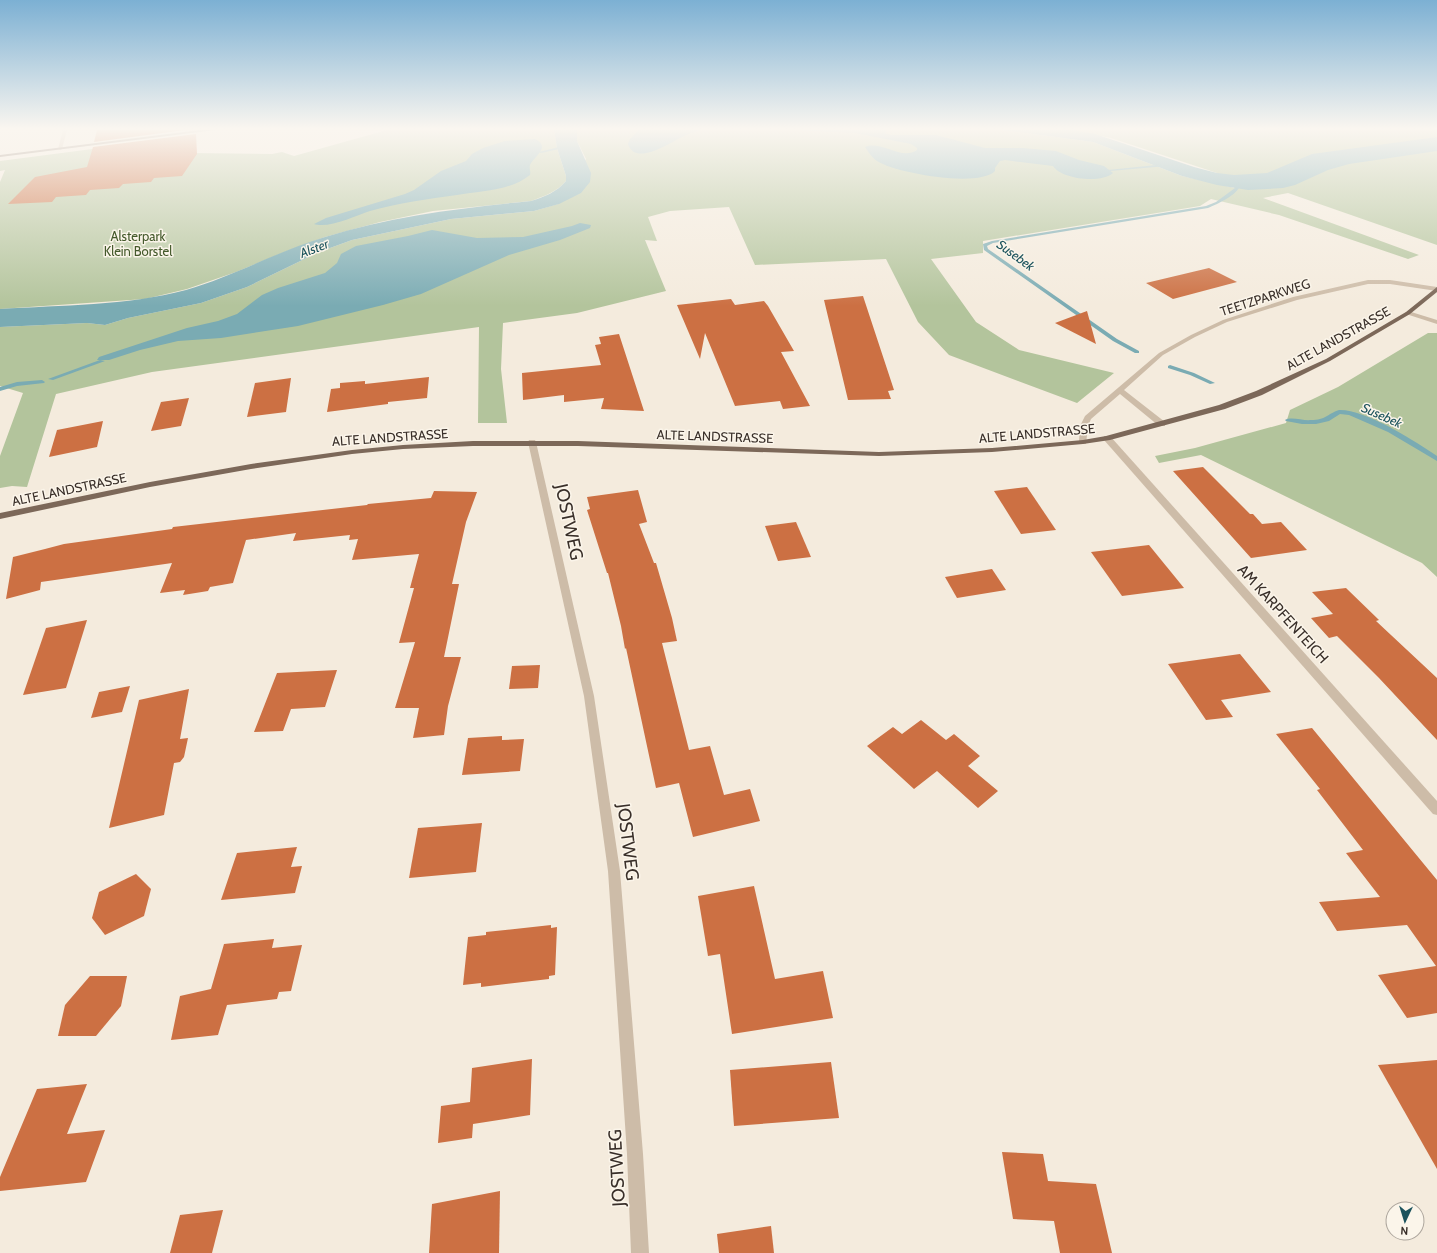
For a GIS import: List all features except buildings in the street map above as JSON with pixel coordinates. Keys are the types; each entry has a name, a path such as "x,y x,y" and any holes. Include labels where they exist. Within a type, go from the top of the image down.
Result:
{"main road":[{"name":"ALTE LANDSTRASSE","path":"0,516 170,480 237,468 319,455 404,447 532,442 879,454 992,450 1083,442 1106,438 1162,424 1222,407 1259,393 1328,360 1408,313 1437,289"}],"street":[{"name":"TEETZPARKWEG","path":"1083,442 1084,426 1088,418 1161,354 1193,336 1225,321 1295,298 1373,282 1408,284 1437,289"},
{"path":"1408,313 1437,322"},
{"path":"1120,390 1162,424"},
{"name":"AM KARPFENTEICH","path":"1106,438 1437,810"},
{"name":"JOSTWEG","path":"532,442 589,696 614,871 635,1154 640,1253"}],"green space":[{"name":"Alsterpark Klein Borstel","path":"0,188 557,188 531,201 433,211 380,222 325,237 236,272 187,289 145,299 0,309"},
{"path":"568,188 1437,188 1437,245 1288,193 1263,198 1419,255 1408,259 1279,215 1211,199 1200,206 983,241 983,253 931,259 976,322 1019,350 1114,373 1077,403 949,355 918,322 886,259 755,265 729,207 670,211 648,217 657,241 645,240 666,291 577,313 503,323 501,369 507,423 478,423 479,327 152,372 56,394 27,487 12,486 0,488 0,456 23,393 0,386 0,327 87,323 105,325 128,318 201,303 247,287 319,252 352,240 451,219 534,211 558,204"},
{"path":"1428,333 1437,333 1437,577 1422,563 1201,455 1159,463 1155,456 1195,448 1286,423 1290,410 1338,387"}],"water":[{"path":"416,188 500,188 391,206 327,225 314,224 326,218"},
{"name":"Alster","path":"557,188 585,188 581,193 559,204 534,211 451,219 352,240 319,252 247,287 201,303 128,318 105,325 87,323 0,327 0,309 94,304 163,295 204,284 290,249 350,230 401,218 531,201 541,198"},
{"path":"1239,188 1275,188 1248,190"},
{"path":"580,223 591,225 590,228 560,240 509,255 421,294 383,305 298,326 221,338 178,341 140,350 109,360 97,360 99,357 187,328 218,321 237,314 262,295 278,288 325,273 337,263 341,254 356,246 432,230 477,238 523,237"}],"waterway":[{"name":"Susebek","path":"1137,352 1115,340 986,250 985,245 992,242 1207,207 1217,203 1237,188"},
{"path":"51,379 102,361"},
{"name":"Susebek","path":"1170,367 1192,374 1212,383"},
{"path":"0,389 17,384 42,382"},
{"name":"Susebek","path":"1288,420 1316,422 1327,419 1339,412 1350,413 1376,423 1418,446 1437,459"}]}
